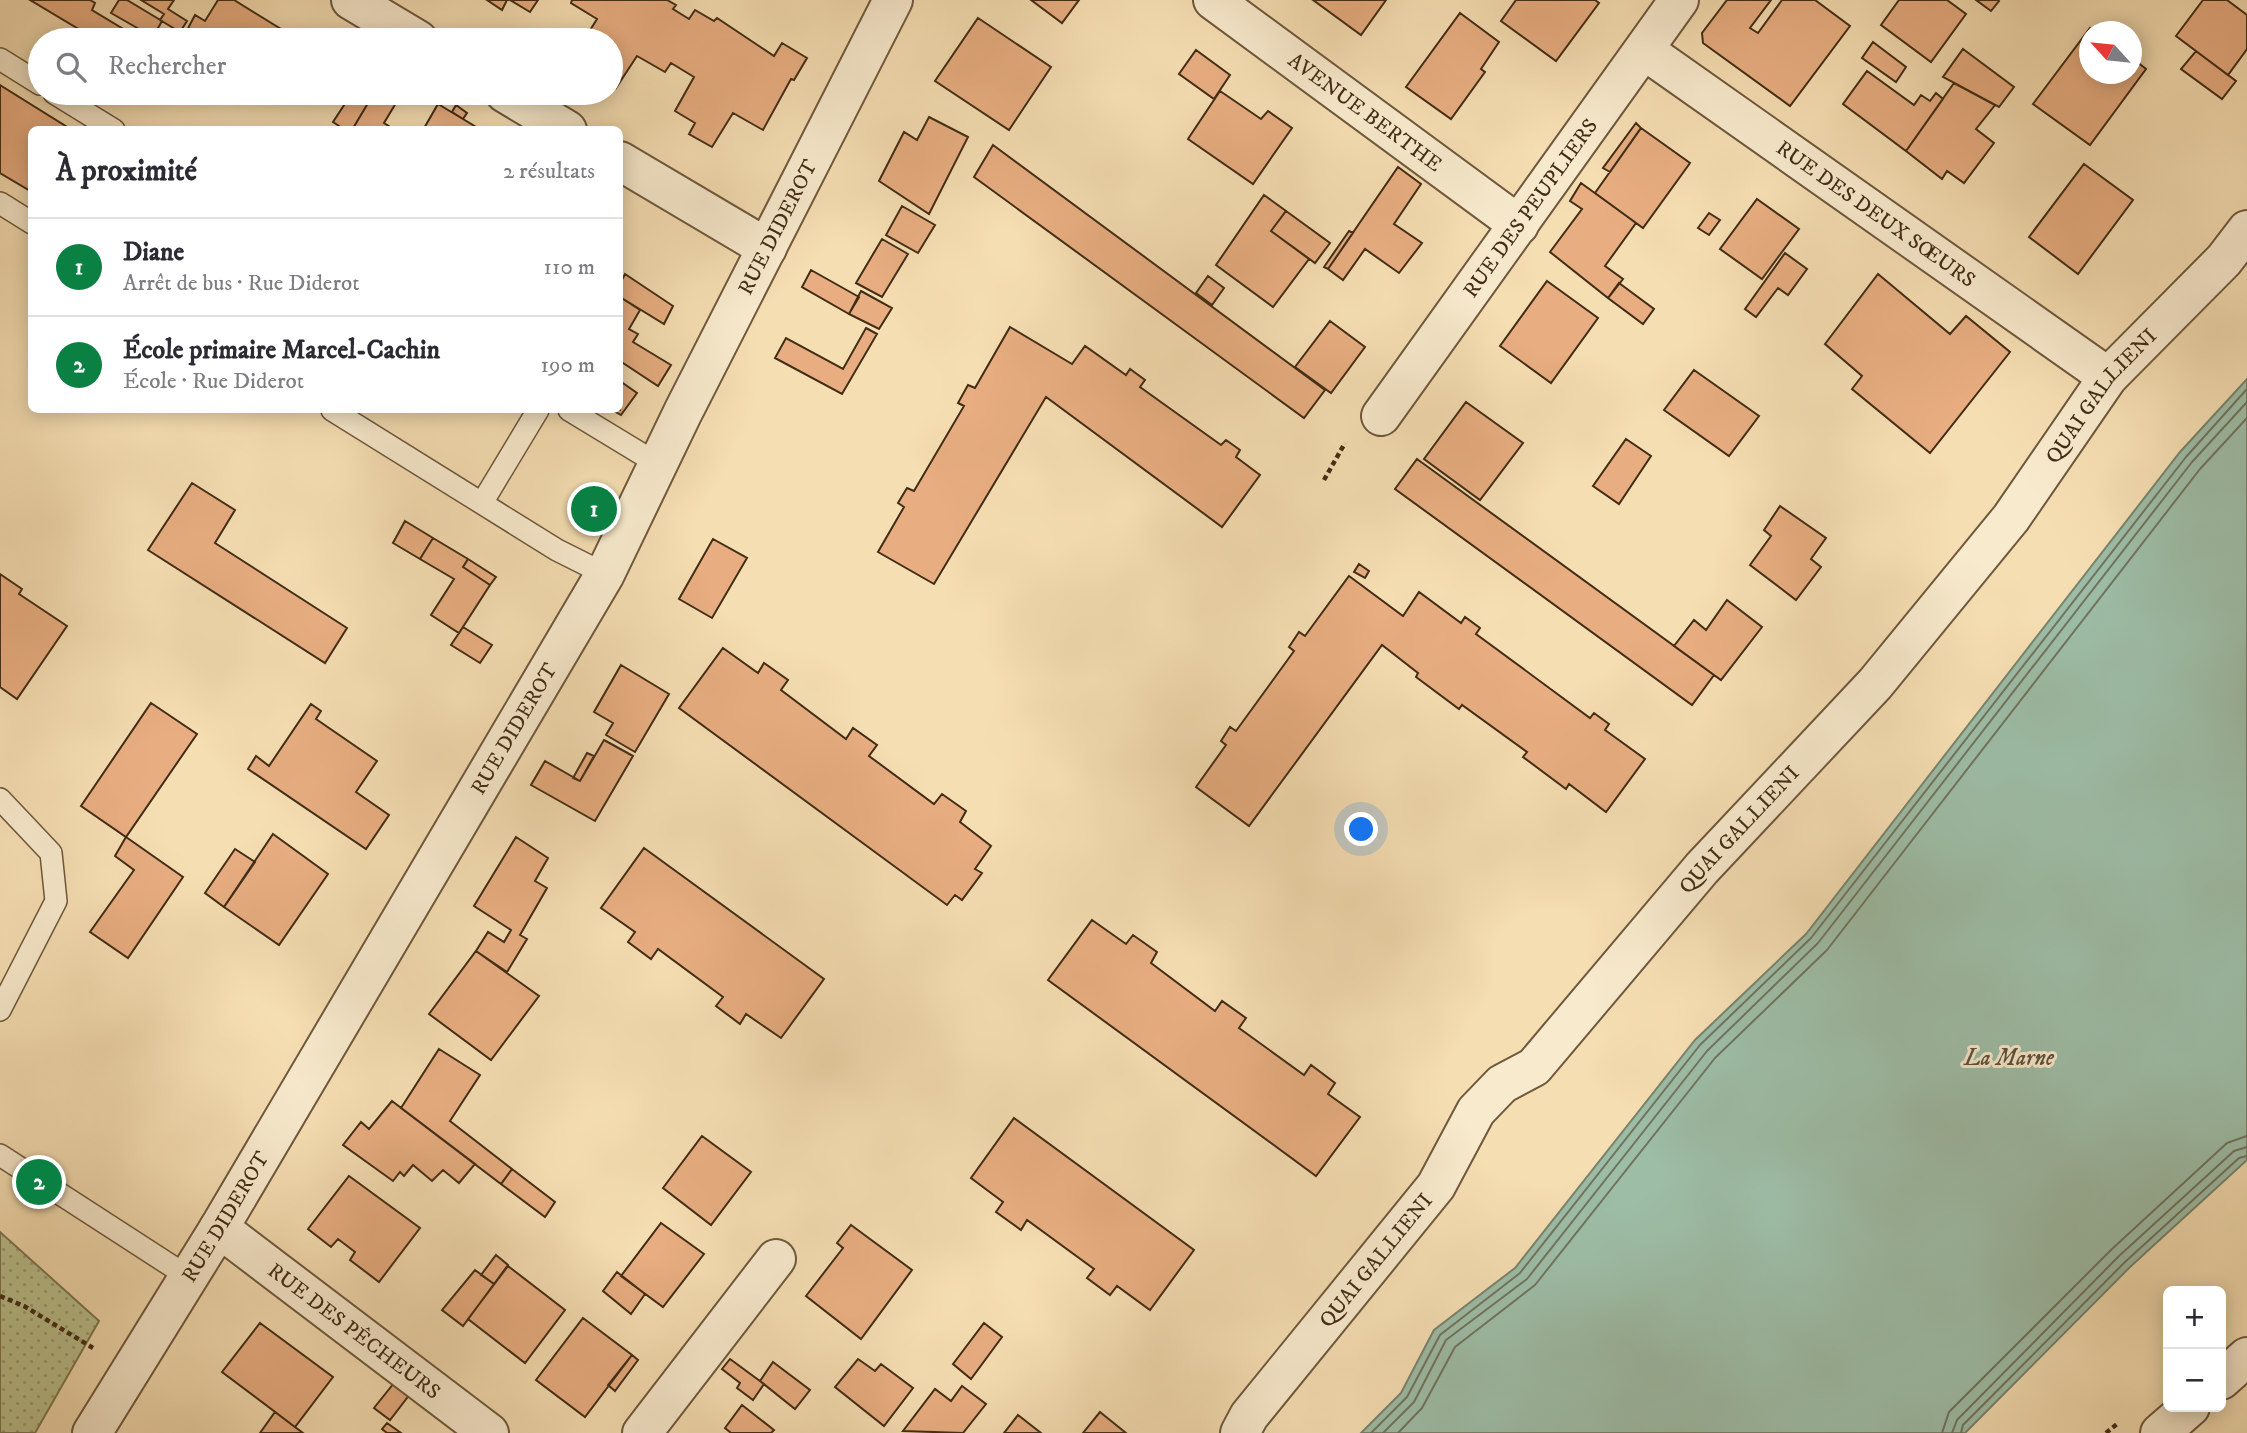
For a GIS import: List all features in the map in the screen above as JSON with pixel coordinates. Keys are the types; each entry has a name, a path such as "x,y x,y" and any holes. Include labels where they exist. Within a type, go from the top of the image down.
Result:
{"street":[{"path":"351,0 398,28"},
{"name":"RUE DIDEROT","path":"92,1433 219,1228 605,574 893,0"},
{"name":"AVENUE BERTHE","path":"1213,0 1481,194 1518,225"},
{"name":"RUE DES PEUPLIERS","path":"1381,416 1679,0"},
{"name":"RUE DES DEUX SŒURS","path":"1644,50 2108,377"},
{"path":"525,105 560,126"},
{"path":"623,163 767,248"},
{"name":"QUAI GALLIENI","path":"1240,1433 1249,1416 1436,1186 1476,1111 1502,1084 1534,1067 1702,868 1875,684 2011,518 2108,377 2224,260 2247,230"},
{"name":"RUE DES PÊCHEURS","path":"219,1228 489,1433"},
{"path":"642,1433 776,1259"},
{"path":"2226,1376 2247,1357"},
{"path":"2160,1433 2184,1412"}],"lane":[{"path":"0,60 28,77"},
{"path":"73,105 108,126"},
{"path":"0,203 28,220"},
{"path":"337,413 557,550 605,574"},
{"path":"482,503 536,413"},
{"path":"574,413 658,464"},
{"path":"0,799 51,853 56,901 0,1010"},
{"path":"0,1155 187,1276"}],"path":[{"path":"0,1296 24,1306 99,1352"}],"shaded area":[{"path":"0,1232 99,1321 35,1433 0,1433"}],"water":[{"name":"La Marne","path":"2247,379 2247,1160 2130,1267 1965,1433 1361,1433 1401,1393 1434,1330 1515,1268 1695,1040 1806,934 2180,452"}],"building":[{"path":"30,0 90,0 95,3 92,10 122,28 77,28"},
{"path":"119,0 127,0 162,21 158,28 137,28 111,13"},
{"path":"141,0 174,0 168,9 187,21 183,28 173,28 160,20 164,14"},
{"path":"218,0 234,0 279,28 188,28 195,15 205,21"},
{"path":"487,0 507,0 502,10"},
{"path":"510,0 538,0 530,12"},
{"path":"572,0 667,0 676,5 673,9 689,19 695,10 714,21 717,18 774,56 782,43 807,58 794,80 791,79 763,130 733,113 712,147 689,134 695,123 675,111 694,77 671,63 665,72 637,56 623,77 623,28 591,28 597,19 571,3"},
{"path":"1031,0 1079,0 1062,23"},
{"path":"1313,0 1386,0 1361,35"},
{"path":"1516,0 1595,0 1599,3 1556,61 1501,21"},
{"path":"1727,0 1771,0 1750,28 1758,33 1782,0 1815,0 1850,26 1790,106 1703,43 1702,33"},
{"path":"1899,0 1947,0 1966,14 1931,62 1881,25"},
{"path":"1976,0 1998,0 1999,1 1991,11"},
{"path":"2203,0 2227,0 2247,15 2247,49 2228,75 2176,36"},
{"path":"1460,13 1499,42 1481,69 1485,72 1451,119 1406,87"},
{"path":"978,18 1051,67 1009,130 935,81"},
{"path":"1873,42 1906,67 1896,82 1862,58"},
{"path":"2079,43 2079,84 2135,84 2090,145 2033,104"},
{"path":"1963,49 2014,87 1999,107 1943,77"},
{"path":"1196,50 1230,75 1214,99 1179,74"},
{"path":"2196,51 2236,81 2222,99 2181,69"},
{"path":"1867,71 1914,105 1921,95 1930,101 1936,93 1943,99 1906,151 1843,104"},
{"path":"1954,83 1995,105 1976,129 1994,143 1964,183 1947,171 1942,179 1906,151"},
{"path":"0,85 28,105 66,126 28,126 28,190 0,173"},
{"path":"1220,91 1261,119 1268,111 1292,128 1253,184 1188,139"},
{"path":"344,105 367,105 354,126 339,126 333,122"},
{"path":"367,105 395,105 384,123 388,126 354,126"},
{"path":"440,105 474,126 425,126"},
{"path":"456,105 467,113 463,119 452,112"},
{"path":"929,117 968,137 929,214 879,181 904,132 917,140"},
{"path":"1636,123 1641,128 1610,172 1603,168"},
{"path":"1641,128 1690,163 1643,228 1595,193"},
{"path":"993,145 1325,390 1304,418 974,177"},
{"path":"2084,164 2133,200 2078,274 2029,237"},
{"path":"1398,167 1421,184 1394,224 1422,243 1399,273 1365,249 1343,280 1328,269"},
{"path":"1581,183 1636,223 1605,266 1623,279 1608,298 1550,252 1582,209 1570,201"},
{"path":"1264,195 1286,211 1271,231 1309,259 1273,307 1216,265"},
{"path":"1757,199 1799,229 1762,279 1720,249"},
{"path":"902,206 935,225 918,253 886,235"},
{"path":"1286,211 1330,243 1315,263 1271,231"},
{"path":"1709,213 1720,220 1709,235 1698,228"},
{"path":"1349,231 1353,233 1328,269 1324,267"},
{"path":"882,239 908,254 882,297 856,283"},
{"path":"1785,253 1807,269 1788,295 1778,288 1756,317 1745,309"},
{"path":"811,270 859,297 849,314 802,287"},
{"path":"625,274 673,306 664,324 623,299"},
{"path":"1878,274 1950,334 1966,316 2010,352 1930,453 1852,389 1862,376 1825,344"},
{"path":"1208,276 1224,288 1212,305 1196,293"},
{"path":"1547,281 1598,318 1551,383 1500,346"},
{"path":"1619,283 1654,309 1643,324 1608,298"},
{"path":"861,291 892,308 879,329 849,314"},
{"path":"623,299 640,310 629,329 638,334 633,342 671,365 658,386 623,363"},
{"path":"1330,321 1365,347 1331,393 1295,367"},
{"path":"1010,327 1072,364 1085,346 1126,375 1130,369 1145,380 1140,387 1221,445 1226,440 1240,450 1236,457 1260,475 1222,527 1046,397 934,584 878,552 904,507 898,503 907,488 914,491 964,406 958,403 968,385 975,388"},
{"path":"866,328 877,334 842,394 775,358 786,338 843,369"},
{"path":"1694,370 1759,416 1729,456 1664,410"},
{"path":"623,383 637,393 623,412"},
{"path":"1466,402 1523,443 1480,500 1424,459"},
{"path":"1626,439 1651,456 1619,504 1593,486"},
{"path":"1417,459 1714,675 1692,705 1395,489"},
{"path":"192,483 235,510 215,543 347,628 325,663 148,550"},
{"path":"1780,506 1826,538 1811,559 1821,567 1796,600 1750,565 1771,536 1764,530"},
{"path":"405,521 433,538 420,559 393,543"},
{"path":"433,538 468,559 463,567 490,585 459,633 431,615 454,579 420,559"},
{"path":"713,539 747,558 712,618 679,599"},
{"path":"468,559 496,577 490,585 463,567"},
{"path":"1359,564 1369,571 1365,578 1354,572"},
{"path":"0,574 22,589 19,594 67,626 17,699 0,687"},
{"path":"1349,576 1403,616 1419,592 1461,623 1465,617 1480,628 1476,634 1590,718 1594,713 1609,724 1605,730 1645,759 1606,812 1569,784 1566,789 1523,757 1527,752 1462,705 1459,709 1416,677 1418,673 1382,645 1249,826 1196,787 1226,745 1221,741 1230,727 1236,731 1294,651 1289,647 1299,632 1305,636"},
{"path":"1727,600 1762,627 1721,680 1674,646 1694,620 1706,630"},
{"path":"463,627 492,645 480,663 451,645"},
{"path":"723,648 758,673 764,663 788,680 781,690 846,739 853,728 877,745 869,756 934,804 942,794 966,811 960,822 991,846 975,869 982,873 962,900 955,895 947,905 679,708"},
{"path":"621,665 669,694 635,752 606,735 613,723 594,712"},
{"path":"151,703 197,734 126,837 81,806"},
{"path":"311,704 321,711 316,719 377,761 356,792 389,815 366,849 248,769 256,756 269,766"},
{"path":"604,740 633,756 595,821 531,785 545,761 580,781"},
{"path":"587,753 594,756 580,781 573,778"},
{"path":"273,834 328,874 279,945 224,907"},
{"path":"126,837 183,877 128,958 90,932 134,870 115,856"},
{"path":"516,837 548,858 535,881 547,888 520,935 527,939 507,972 476,951 488,932 504,942 511,930 474,906"},
{"path":"644,848 824,979 781,1038 746,1014 740,1024 716,1006 723,997 658,949 651,959 628,942 635,932 601,908"},
{"path":"235,849 255,862 224,907 205,893"},
{"path":"1092,920 1126,944 1133,935 1157,952 1151,963 1215,1011 1222,1001 1246,1018 1239,1028 1304,1075 1311,1065 1335,1083 1328,1094 1360,1117 1316,1176 1048,980"},
{"path":"476,951 539,996 491,1060 429,1014"},
{"path":"439,1049 480,1075 450,1121 512,1169 501,1184 401,1108"},
{"path":"392,1101 475,1164 459,1183 443,1170 432,1181 413,1165 404,1176 400,1172 393,1181 343,1145 361,1122 369,1129"},
{"path":"1014,1118 1194,1250 1150,1310 1117,1286 1110,1295 1087,1278 1094,1269 1027,1220 1021,1230 996,1212 1003,1202 971,1178"},
{"path":"702,1136 751,1172 711,1225 663,1188"},
{"path":"512,1169 555,1202 545,1217 501,1184"},
{"path":"349,1176 420,1228 379,1282 350,1260 355,1252 338,1239 331,1247 308,1229"},
{"path":"661,1223 704,1254 663,1307 621,1276"},
{"path":"851,1225 912,1270 861,1339 806,1296 843,1248 837,1243"},
{"path":"496,1255 508,1265 494,1284 481,1275"},
{"path":"508,1266 565,1310 525,1363 468,1319"},
{"path":"475,1270 494,1284 463,1326 442,1310"},
{"path":"617,1272 645,1294 631,1314 603,1291"},
{"path":"583,1318 632,1355 585,1417 536,1380"},
{"path":"260,1323 333,1377 295,1427 222,1372"},
{"path":"984,1323 1002,1337 971,1379 953,1364"},
{"path":"632,1355 638,1360 615,1391 608,1385"},
{"path":"730,1359 764,1384 753,1400 737,1388 740,1383 722,1369"},
{"path":"858,1359 875,1371 881,1364 913,1388 884,1426 835,1387"},
{"path":"773,1362 810,1390 795,1409 760,1381"},
{"path":"394,1383 410,1394 390,1420 374,1408"},
{"path":"962,1386 986,1404 963,1433 903,1431 935,1389 951,1401"},
{"path":"742,1405 774,1430 771,1433 731,1433 725,1428"},
{"path":"275,1412 303,1433 260,1433"},
{"path":"1100,1412 1126,1433 1083,1433"},
{"path":"1018,1415 1041,1433 1004,1433"},
{"path":"387,1423 401,1433 387,1433 382,1429"}],"place":[{"name":"Diane","path":"594,509"},
{"name":"École primaire Marcel-Cachin","path":"39,1182"}]}
